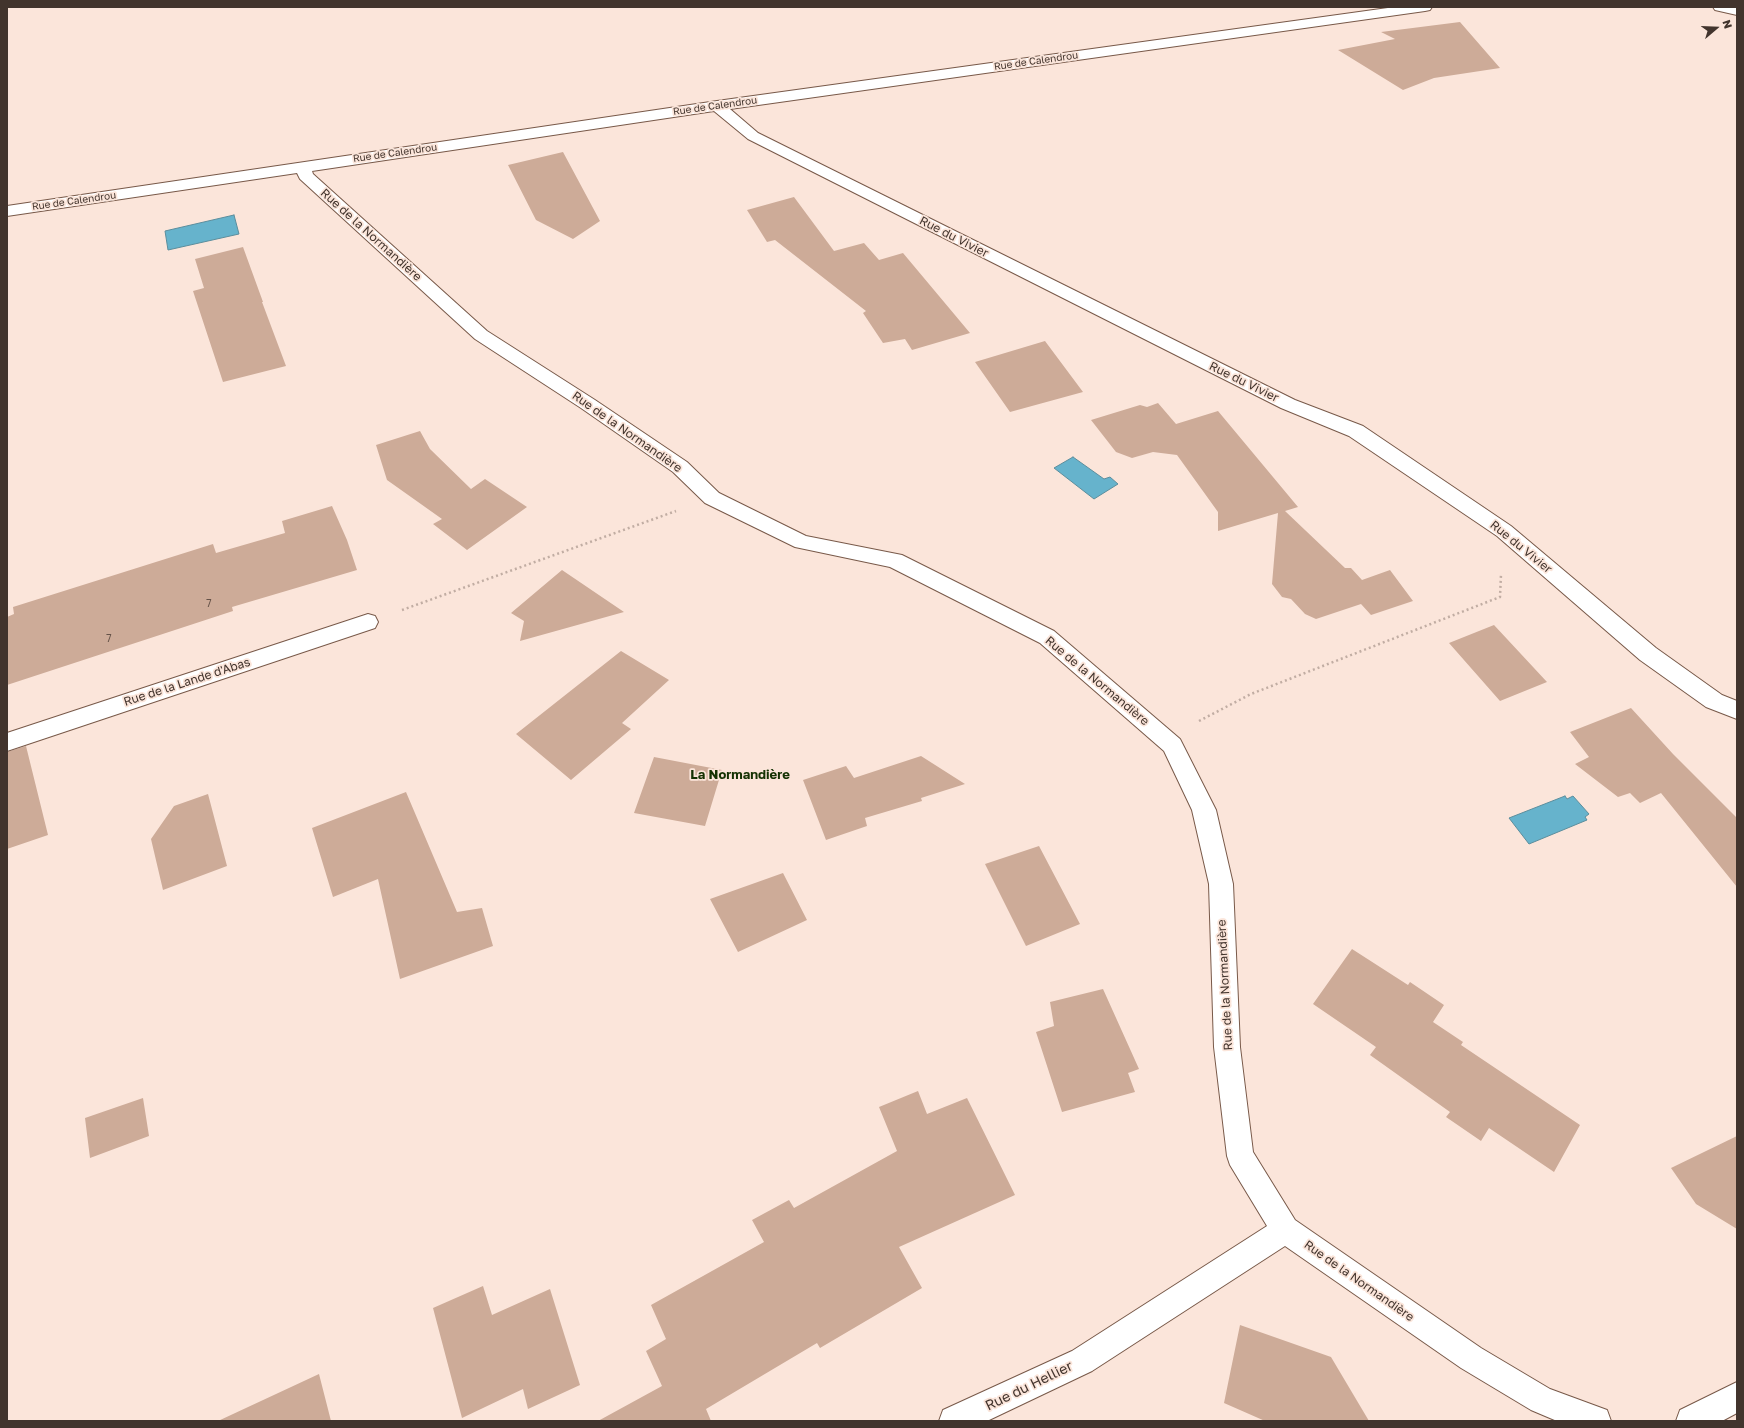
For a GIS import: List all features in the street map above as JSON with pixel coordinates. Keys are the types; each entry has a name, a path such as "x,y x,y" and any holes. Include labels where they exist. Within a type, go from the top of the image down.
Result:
{"street":[{"name":"Rue de Calendrou","path":"7,211 717,106 1425,7"},
{"path":"1720,7 1737,11"},
{"name":"Rue du Vivier","path":"717,106 753,136 1281,401 1356,431 1504,531 1648,654 1714,701 1737,710"},
{"name":"Rue de la Normandière","path":"302,167 306,176 481,334 588,404 680,467 712,498 802,542 895,560 1047,637 1165,738 1172,745 1204,810 1220,884 1228,1047 1240,1156 1285,1230 1472,1358 1541,1400 1596,1421"},
{"name":"Rue de la Lande d'Abas","path":"7,742 368,622"},
{"name":"Rue du Hellier","path":"954,1421 1082,1361 1285,1230"},
{"path":"1691,1421 1737,1397"}],"path":[{"path":"368,622 712,498"},
{"path":"1165,738 1251,694 1500,596 1504,531"}],"water":[{"path":"234,215 239,234 168,250 165,231"},
{"path":"1073,457 1104,479 1110,477 1118,484 1094,499 1054,468"},
{"path":"1565,796 1567,799 1573,796 1589,814 1585,817 1587,820 1529,844 1509,818"}],"building":[{"path":"1460,22 1500,68 1434,78 1403,90 1338,50 1395,39 1381,32"},
{"path":"563,152 600,221 573,239 536,220 508,165"},
{"path":"794,197 834,251 864,243 879,260 903,253 970,333 912,350 905,339 883,343 863,313 866,311 775,240 767,242 747,210"},
{"path":"243,247 286,366 223,382 193,291 204,288 195,259"},
{"path":"1045,341 1083,392 1010,412 975,362"},
{"path":"1158,403 1176,424 1218,411 1298,507 1285,511 1345,568 1351,568 1362,580 1390,570 1413,601 1371,615 1361,604 1316,619 1305,614 1291,599 1282,597 1272,584 1278,513 1218,531 1218,512 1177,455 1153,452 1132,458 1116,452 1091,420 1140,405 1147,407"},
{"path":"420,431 430,449 471,489 485,479 527,507 467,550 433,524 442,519 387,480 376,445"},
{"path":"332,506 347,540 357,570 232,607 233,611 7,685 7,617 14,614 13,607 213,544 216,553 285,533 282,521"},
{"path":"562,570 624,612 520,641 524,621 511,613"},
{"path":"1494,625 1547,682 1500,701 1449,643"},
{"path":"621,651 669,680 622,723 631,729 571,780 516,734"},
{"path":"1631,708 1673,754 1737,818 1737,887 1661,793 1640,803 1630,793 1618,797 1575,764 1589,757 1570,732"},
{"path":"26,746 48,835 7,849 7,752"},
{"path":"921,756 965,784 921,798 922,801 865,818 867,826 826,840 803,780 846,766 854,778"},
{"path":"654,757 722,770 705,826 634,813"},
{"path":"406,792 457,912 482,908 493,946 400,979 378,879 333,897 312,828"},
{"path":"208,794 227,866 163,890 151,839 174,806"},
{"path":"1039,846 1080,924 1026,946 985,864"},
{"path":"783,873 807,920 738,952 710,899"},
{"path":"1352,949 1408,985 1410,982 1444,1005 1433,1022 1463,1042 1461,1045 1580,1125 1554,1172 1489,1128 1481,1141 1446,1117 1450,1112 1370,1055 1376,1047 1313,1004"},
{"path":"1103,989 1139,1069 1128,1073 1135,1092 1062,1112 1036,1032 1054,1026 1050,1002"},
{"path":"918,1091 927,1114 967,1098 1015,1195 899,1247 922,1288 820,1348 817,1343 706,1409 711,1421 598,1421 662,1386 646,1351 666,1339 651,1305 764,1242 752,1220 789,1200 794,1208 897,1151 879,1107"},
{"path":"143,1098 149,1136 90,1158 85,1118"},
{"path":"1737,1136 1737,1229 1696,1204 1671,1168"},
{"path":"483,1286 492,1315 550,1289 580,1385 528,1409 523,1389 462,1418 433,1308"},
{"path":"1240,1325 1331,1357 1369,1421 1265,1421 1224,1403"},
{"path":"319,1374 331,1421 218,1421"}],"district":[{"name":"La Normandière","path":"740,775"}]}
